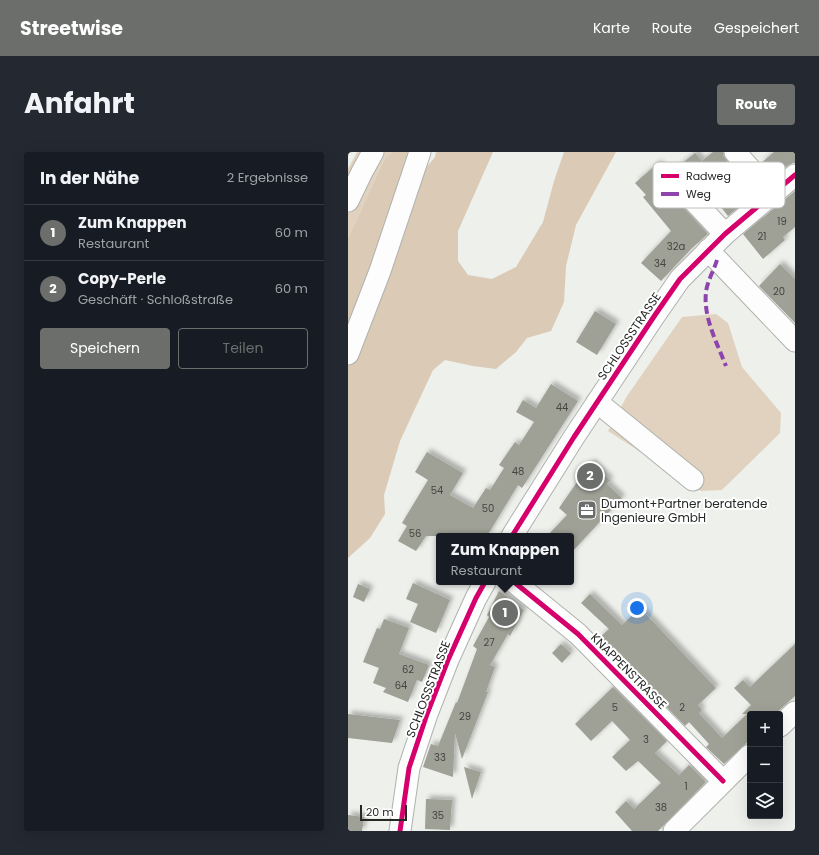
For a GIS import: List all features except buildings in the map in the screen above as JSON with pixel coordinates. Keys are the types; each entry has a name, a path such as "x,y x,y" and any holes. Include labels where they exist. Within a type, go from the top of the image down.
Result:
{"street":[{"path":"348,201 373,152"},
{"path":"348,354 380,271 420,152"},
{"path":"735,152 744,162"},
{"name":"SCHLOSSSTRASSE","path":"785,184 795,175"},
{"path":"700,208 725,234"},
{"name":"SCHLOSSSTRASSE","path":"514,533 574,437 680,280 708,250 756,208"},
{"path":"708,250 795,341"},
{"path":"597,402 693,480"},
{"name":"SCHLOSSSTRASSE","path":"400,831 409,768 427,714 448,660 482,585"},
{"name":"KNAPPENSTRASSE","path":"518,585 578,634 724,781"},
{"path":"783,723 795,712"},
{"path":"682,828 724,781 747,758"}],"shaded area":[{"path":"357,152 392,152 385,158 348,238 348,169"},
{"path":"392,152 408,152 412,162 425,169 435,157 436,152 493,152 458,231 458,261 468,275 492,279 516,267 543,222 554,181 564,152 616,152 576,225 566,266 564,302 551,331 527,338 516,352 496,369 445,360 433,370 400,441 384,495 385,514 370,538 348,558 348,238 385,158"},
{"path":"716,314 728,323 742,367 781,413 780,433 722,490 701,491 608,431 627,396 682,317"}],"marked path":[{"path":"717,260 708,284 706,301 712,330 726,366"}],"cycle path":[{"path":"785,183 795,175"},
{"path":"514,533 574,437 680,279 725,234 756,208"},
{"path":"400,831 409,768 427,714 448,660 483,585"},
{"path":"518,585 578,634 723,781"}],"place":[{"name":"Copy-Perle","path":"590,476"},
{"name":"Dumont+Partner beratende Ingenieure GmbH","path":"587,510"},
{"name":"Zum Knappen","path":"505,613"}]}
